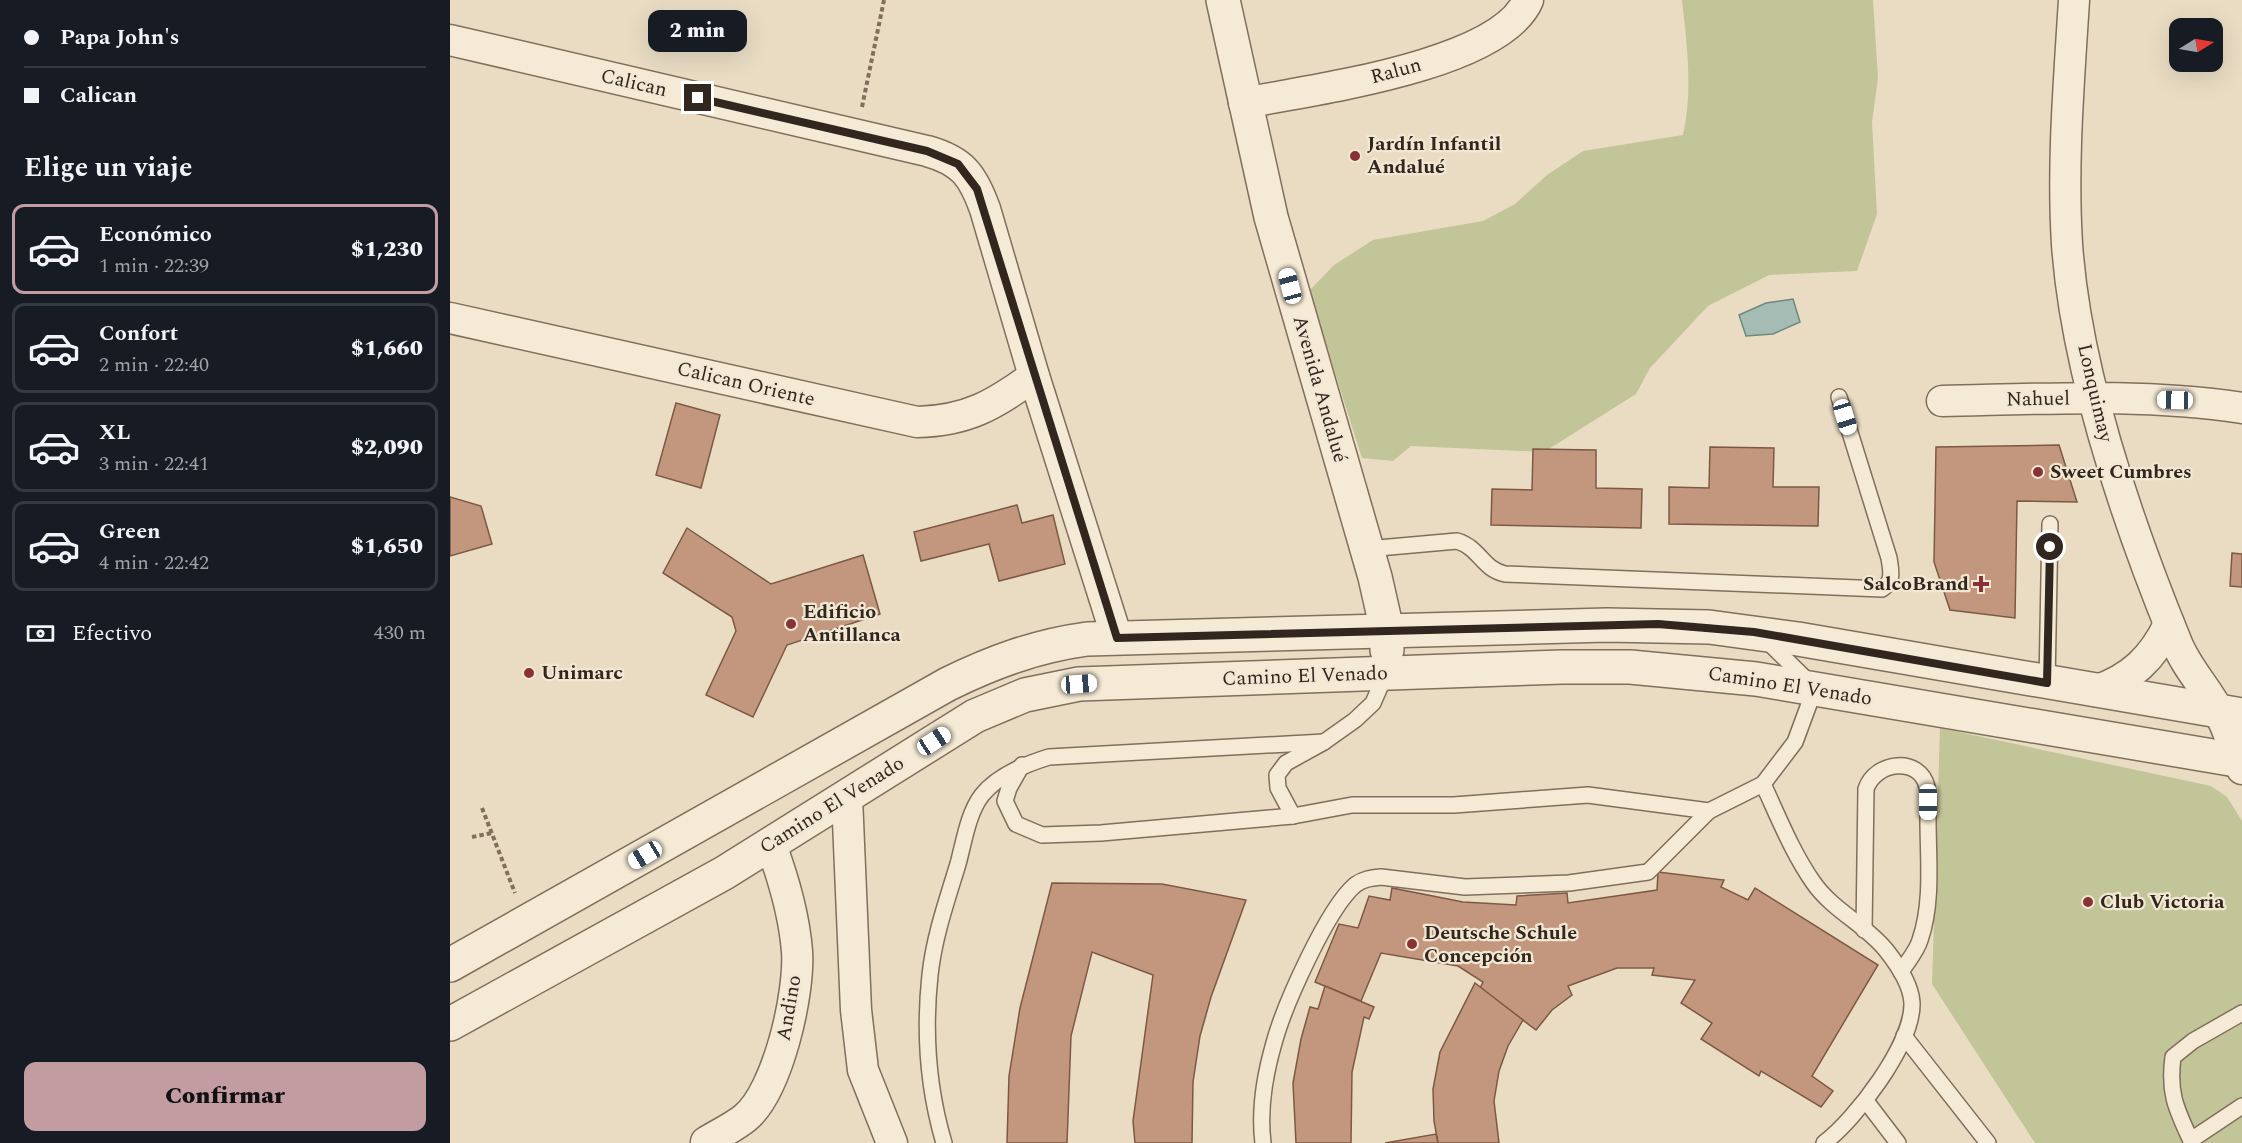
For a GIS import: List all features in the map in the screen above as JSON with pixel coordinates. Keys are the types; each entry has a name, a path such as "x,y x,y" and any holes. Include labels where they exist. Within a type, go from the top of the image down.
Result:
{"street":[{"name":"Avenida Andalué","path":"1223,0 1271,217 1309,355 1367,549 1387,630 1386,673"},
{"name":"Ralun","path":"1244,103 1377,77 1450,56 1484,41 1506,27 1528,0"},
{"name":"Lonquimay","path":"2074,0 2066,145 2068,247 2074,297 2095,398 2130,517 2169,624 2185,661 2231,714 2241,763"},
{"name":"Calican","path":"450,40 943,155 958,164 969,174 977,189 993,231 1034,376 1117,638"},
{"name":"Calican Oriente","path":"450,318 917,422 962,417 985,409 1034,376"},
{"name":"Nahuel","path":"1942,401 2095,398 2195,401 2242,408"},
{"path":"450,965 627,867 699,822 976,670 1040,647 1087,639 1658,624 1754,632 2231,714"},
{"path":"2095,691 2112,685 2136,670 2155,649 2169,624"},
{"name":"Camino El Venado","path":"450,1024 771,845 975,716 1000,704 1052,688 1106,682 1562,667 1630,667 1698,672 1815,688 2241,763"},
{"path":"846,797 856,1011 863,1070 892,1143"},
{"name":"Andino","path":"705,1143 746,1117 769,1088 789,1016 797,953 786,885 771,845"}],"lane":[{"path":"1367,549 1457,541 1470,545 1494,572 1505,574 1882,590 1888,585 1892,574 1889,558 1839,397"},
{"path":"2047,683 2050,524"},
{"path":"1263,1143 1266,1083 1273,1044 1289,998 1330,920 1356,885 1368,878 1381,877 1465,887 1569,883 1648,872 1709,812 1763,784 1795,742 1815,688 1788,660 1754,632"},
{"path":"1293,816 1278,788 1277,775 1286,763 1341,731 1372,703 1386,673"},
{"path":"944,1143 936,1116 928,1026 930,974 940,924 968,827 982,795 1022,765 1049,757 1078,753 1324,742"},
{"path":"1022,765 1009,788 1005,801 1017,824 1042,835 1101,833 1293,816 1352,805 1454,805 1588,795 1709,812"},
{"path":"1864,930 1866,789 1870,777 1880,769 1894,765 1908,767 1922,776 1928,788 1928,860 1924,929 1920,943 1901,972"},
{"path":"1763,784 1812,881 1828,900 1885,948 1910,991 1912,1004 1904,1036 1866,1101 1838,1132 1824,1143"},
{"path":"2242,1013 2193,1041 2173,1058 2170,1078 2177,1114 2191,1141 2242,1106"},
{"path":"1904,1036 1988,1143"},
{"path":"1866,1101 1898,1143"}],"path":[{"path":"856,134 884,0"},
{"path":"482,808 526,922"},
{"path":"472,837 492,833"}],"green space":[{"path":"1682,0 1873,0 1878,78 1872,122 1877,214 1857,271 1769,275 1708,306 1650,368 1636,394 1544,452 1411,446 1393,461 1362,458 1309,291 1334,265 1373,240 1483,221 1515,204 1547,175 1583,151 1683,135 1688,85"},
{"name":"Club Victoria","path":"1940,728 2211,786 2227,797 2242,821 2242,1143 2035,1143 1932,984"}],"water":[{"path":"1793,299 1800,322 1773,334 1746,336 1739,315 1766,303"}],"building":[{"path":"676,403 720,415 701,488 656,475"},
{"path":"2059,445 2077,502 2017,501 2015,618 1950,610 1934,562 1936,447"},
{"path":"1710,447 1774,448 1773,487 1819,487 1818,526 1669,524 1669,487 1709,488"},
{"path":"1533,449 1596,450 1596,488 1642,489 1641,528 1491,525 1492,489 1532,490"},
{"path":"450,497 481,506 492,544 450,556"},
{"path":"1017,505 1022,523 1053,515 1065,564 999,581 989,544 921,561 914,532"},
{"name":"Edificio Antillanca","path":"687,528 771,584 863,555 880,614 787,645 753,717 706,695 736,631 732,617 663,573"},
{"path":"2232,553 2242,554 2242,587 2230,586"},
{"path":"1658,872 1724,880 1721,887 1748,900 1755,888 1878,965 1812,1076 1833,1091 1821,1107 1761,1071 1759,1076 1701,1039 1712,1023 1681,1003 1695,980 1652,975 1654,968 1617,968 1568,986 1572,995 1552,1010 1536,1030 1480,988 1483,982 1458,966 1381,953 1361,1001 1315,982 1339,924 1358,928 1369,896 1390,900 1392,888 1463,902 1516,905 1517,896 1567,893 1568,903 1657,890"},
{"path":"1052,883 1162,884 1246,900 1211,997 1200,1036 1193,1082 1192,1143 1135,1143 1133,1121 1153,975 1092,952 1071,1036 1067,1143 1007,1143 1009,1076 1020,1008"},
{"path":"1475,983 1523,1020 1508,1046 1499,1071 1494,1101 1499,1143 1438,1143 1434,1121 1433,1089 1440,1052"},
{"path":"1325,986 1374,1007 1369,1019 1364,1017 1352,1072 1351,1143 1296,1143 1293,1083 1301,1039 1310,1007 1318,1009"},
{"path":"1436,1134 1438,1143 1385,1143"}],"place":[{"name":"Jardín Infantil Andalué","path":"1355,156"},
{"name":"Sweet Cumbres","path":"2038,472"},
{"name":"SalcoBrand","path":"1981,584"},
{"name":"Edificio Antillanca","path":"791,624"},
{"name":"Unimarc","path":"529,673"},
{"name":"Club Victoria","path":"2088,902"},
{"name":"Deutsche Schule Concepción","path":"1412,944"}],"route":[{"path":"698,98 943,155 969,174 993,231 1034,376 1117,638 1658,624 1754,632 2047,683 2050,547"}]}
